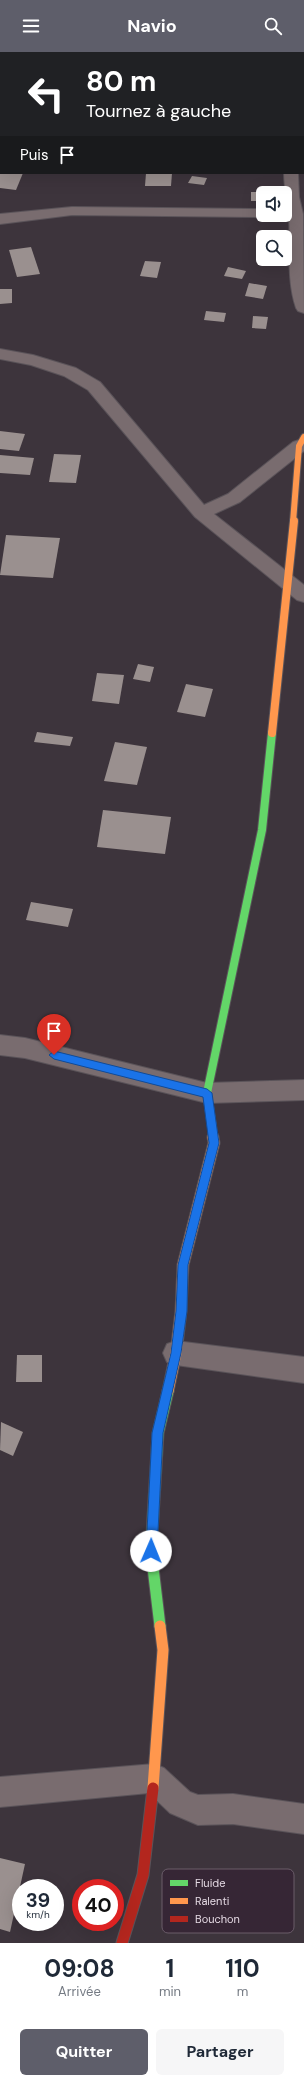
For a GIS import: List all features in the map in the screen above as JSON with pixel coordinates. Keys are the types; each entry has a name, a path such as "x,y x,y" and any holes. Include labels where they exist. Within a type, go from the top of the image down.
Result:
{"street":[{"path":"291,174 292,198 295,214 297,277 300,296 304,308"},
{"path":"0,219 72,211 256,213"},
{"path":"0,354 33,360 70,372 94,386 201,513 304,595"},
{"path":"201,513 234,498 301,442"},
{"path":"122,1943 143,1875 154,1778 162,1650 151,1551 152,1507 158,1433 176,1353 181,1311 183,1265 214,1143 207,1093 262,830 301,442"},
{"path":"0,1045 25,1048 207,1093 304,1090"},
{"path":"176,1353 304,1370"},
{"path":"0,1792 154,1778 180,1803 198,1810 233,1810 304,1818"}],"building":[{"path":"0,174 23,174 16,190 0,188"},
{"path":"146,174 172,174 171,186 145,186"},
{"path":"192,176 207,178 204,185 188,183"},
{"path":"251,192 256,192 256,201 251,201"},
{"path":"31,247 40,274 17,277 9,250"},
{"path":"145,261 161,262 157,278 140,276"},
{"path":"228,267 246,271 242,279 224,276"},
{"path":"249,283 267,286 263,299 245,296"},
{"path":"0,289 12,289 12,303 0,304"},
{"path":"206,311 226,313 224,322 204,320"},
{"path":"253,316 268,317 266,329 252,328"},
{"path":"0,431 25,434 19,451 0,449"},
{"path":"54,454 81,455 76,483 49,482"},
{"path":"0,455 34,458 30,475 0,473"},
{"path":"6,535 60,538 53,578 0,575"},
{"path":"138,664 154,667 150,682 133,679"},
{"path":"97,673 124,675 119,704 92,701"},
{"path":"186,684 213,689 205,717 177,712"},
{"path":"37,732 73,737 70,746 34,742"},
{"path":"115,742 147,747 137,785 104,781"},
{"path":"103,810 171,817 165,854 97,847"},
{"path":"31,902 73,909 68,927 26,920"},
{"path":"17,1355 42,1355 42,1382 16,1382"},
{"path":"1,1422 23,1432 13,1456 0,1450"},
{"path":"0,1858 25,1864 22,1879 12,1879 12,1923 10,1932 0,1929"}],"traffic: fast":[{"path":"212,1126 207,1093 262,830 272,733"},
{"path":"160,1626 151,1551 158,1433 168,1391"}],"traffic: slow":[{"path":"272,733 292,543 299,446 304,437"},
{"path":"168,1391 176,1353 181,1311 183,1265 214,1143 212,1126"},
{"path":"153,1788 163,1650 160,1626"}],"traffic: jam":[{"path":"122,1943 143,1875 153,1788"}],"route":[{"path":"54,1055 207,1093 214,1143 183,1265 181,1311 176,1353 158,1433 152,1507 151,1551"}]}
